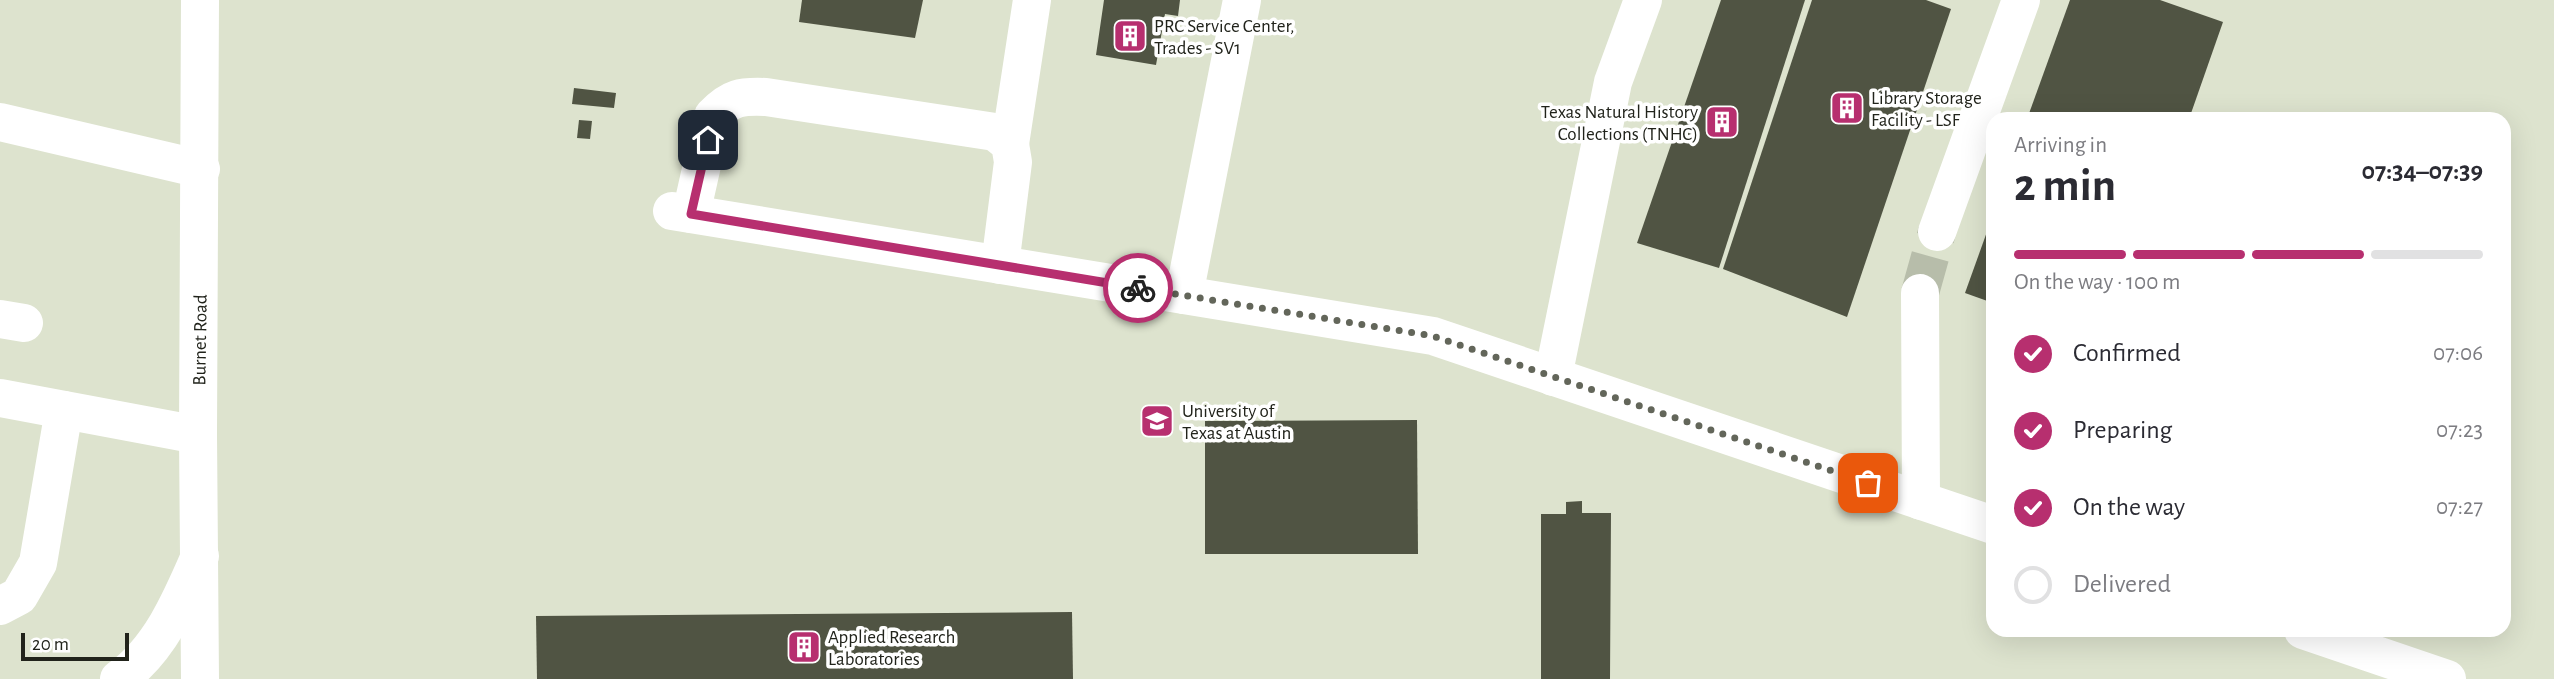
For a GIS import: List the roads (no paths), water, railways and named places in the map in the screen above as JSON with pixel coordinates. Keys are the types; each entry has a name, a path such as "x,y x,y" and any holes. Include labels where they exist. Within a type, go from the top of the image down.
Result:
{"street":[{"name":"Burnet Road","path":"200,679 198,435 201,0"},
{"path":"1000,265 1013,162 1010,144 1032,0"},
{"path":"1184,295 1242,0"},
{"path":"1553,377 1613,82 1643,0"},
{"path":"1937,232 2021,0"},
{"path":"1010,144 995,132 766,97 744,96 724,104 713,116 682,212 1433,336 1986,523"},
{"path":"0,122 201,169"},
{"path":"1920,293 1921,501"},
{"path":"0,398 198,435"},
{"path":"0,606 19,596 38,563 64,410"},
{"path":"120,679 134,668 155,642 177,607 200,556"},
{"path":"2315,637 2359,664 2447,679"}],"tunnel":[{"path":"1920,293 1937,232"}],"place":[{"name":"PRC Service Center, Trades - SV1","path":"1130,36"},
{"name":"Library Storage Facility - LSF","path":"1847,108"},
{"name":"Texas Natural History Collections (TNHC)","path":"1722,122"},
{"name":"University of Texas at Austin","path":"1157,421"},
{"name":"Applied Research Laboratories","path":"804,647"}]}
